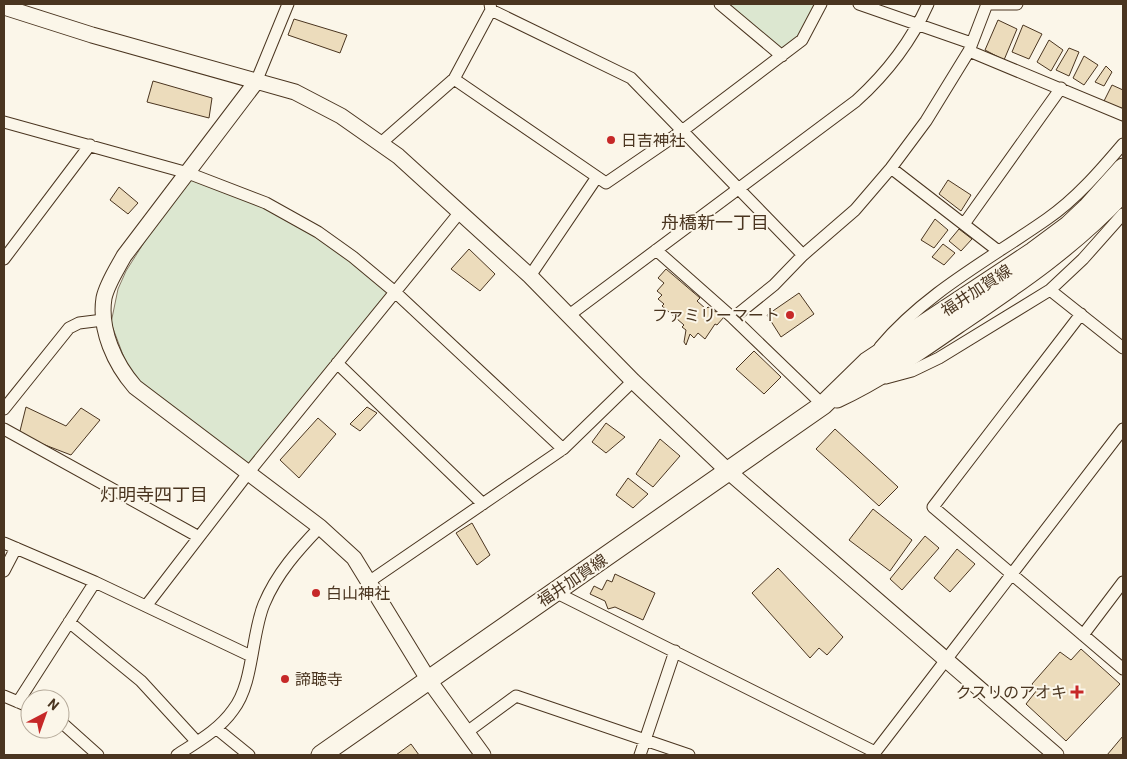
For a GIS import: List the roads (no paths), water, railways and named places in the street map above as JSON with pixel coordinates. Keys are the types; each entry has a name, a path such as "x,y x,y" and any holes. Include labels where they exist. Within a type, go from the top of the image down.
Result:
{"main road":[{"name":"福井加賀線","path":"321,755 823,405 868,362 1038,259 1123,168"},
{"name":"福井加賀線","path":"823,405 872,382 1038,259 1103,214 1123,192"}],"street":[{"path":"288,4 256,82 124,256 104,297 104,320 111,348 121,370 135,387 320,526 354,558 370,581 428,679 483,755"},
{"path":"720,4 782,56"},
{"path":"454,78 606,183 682,132 802,40 821,4"},
{"path":"859,4 918,25 1123,115"},
{"path":"568,316 856,101 896,60 918,25 928,4"},
{"path":"733,318 774,285 803,255 855,210 891,168 926,121 970,47 987,4 1016,4"},
{"path":"4,7 256,82 296,92 317,102 381,143 530,276 633,381 729,472 1056,755"},
{"path":"381,143 454,78 491,7 631,78 803,255"},
{"path":"964,224 1061,88"},
{"path":"4,122 188,173 266,203 318,232 353,257 395,292 563,449"},
{"path":"868,362 901,322 997,250 1048,218 1095,177 1123,144"},
{"path":"4,259 90,146"},
{"path":"891,168 997,250"},
{"path":"530,276 597,178"},
{"path":"146,606 249,472 460,212"},
{"path":"872,382 912,371 939,358 1050,290 1084,259 1122,218"},
{"path":"656,250 733,318 823,405"},
{"path":"1050,290 1123,348"},
{"path":"1080,314 934,507 1123,669"},
{"path":"4,409 69,328 79,323 104,320"},
{"path":"338,363 483,504"},
{"path":"370,581 563,449 633,381"},
{"path":"4,429 199,537"},
{"path":"555,592 676,651 874,754 1123,429"},
{"path":"176,755 217,729 235,709 244,687 264,604 288,561 320,526"},
{"path":"4,543 95,582 251,656"},
{"path":"4,571 16,548"},
{"path":"4,696 18,702 95,582"},
{"path":"1083,635 1123,582"},
{"path":"68,622 141,681 197,742"},
{"path":"640,755 676,651"},
{"path":"467,732 516,696 689,755"},
{"path":"217,729 249,755"},
{"path":"70,730 98,755"}],"place":[{"name":"日吉神社","path":"611,140"},
{"name":"ファミリーマート","path":"790,315"},
{"name":"白山神社","path":"316,593"},
{"name":"諦聴寺","path":"285,679"},
{"name":"クスリのアオキ","path":"1077,692"}],"district":[{"name":"舟橋新一丁目","path":"715,223"},
{"name":"灯明寺四丁目","path":"154,495"}]}
